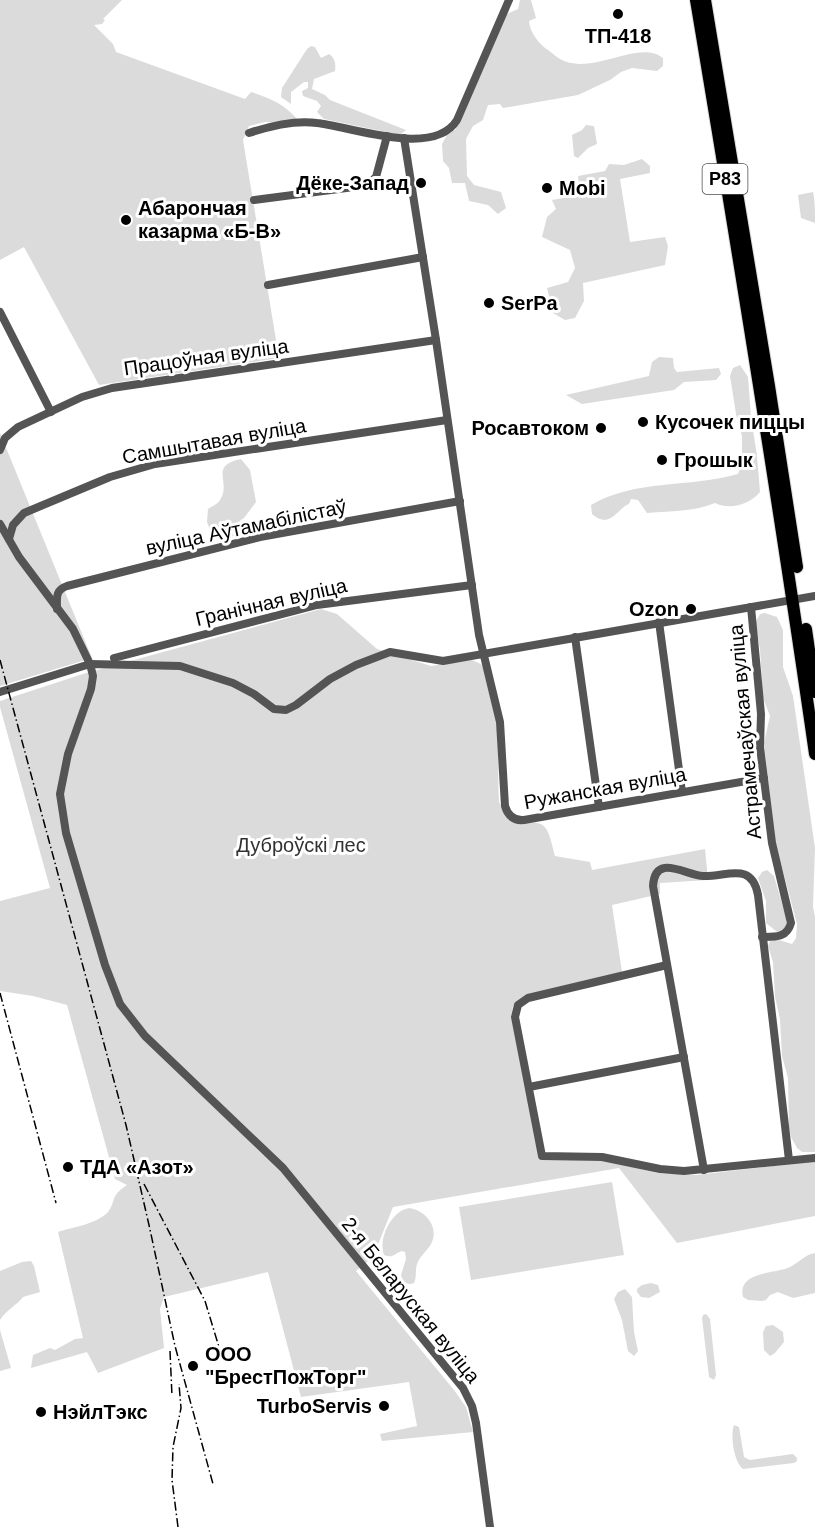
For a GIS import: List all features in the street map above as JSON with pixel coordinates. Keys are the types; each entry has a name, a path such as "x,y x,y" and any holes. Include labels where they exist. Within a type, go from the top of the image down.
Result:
{"highway":[{"name":"Р83","path":"696,0 762,372"},
{"name":"Р83","path":"705,0 797,598 815,692"},
{"name":"Р83","path":"797,598 815,754"}],"street":[{"path":"249,133 270,127 315,122 404,138 437,136 454,126 509,0"},
{"path":"254,200 354,187 370,182 376,177 387,136"},
{"path":"404,138 483,654"},
{"path":"268,285 423,257"},
{"path":"0,312 51,412"},
{"name":"Працоўная вуліца","path":"0,450 5,438 13,431 91,393 123,385 436,340"},
{"name":"Самшытавая вуліца","path":"9,539 14,525 24,513 125,472 164,463 447,420"},
{"name":"вуліца Аўтамабілістаў","path":"57,609 57,593 67,586 260,537 460,501"},
{"path":"0,524 19,557 73,629 90,664"},
{"name":"Гранічная вуліца","path":"114,658 318,605 472,585"},
{"path":"0,692 90,664 180,666 233,683 254,693 274,709 281,710 296,705 330,679 390,652 443,661 815,596"},
{"name":"Астрамечаўская вуліца","path":"751,607 761,714 759,739 772,843 791,923 787,932 782,935 762,937"},
{"path":"659,622 682,792"},
{"path":"574,637 599,807"},
{"name":"Ружанская вуліца","path":"483,654 500,722 506,806 508,814 520,820 764,777"},
{"name":"2-я Беларуская вуліца","path":"90,664 93,676 91,689 68,754 60,794 66,833 105,965 120,1004 145,1036 290,1176 456,1379 468,1396 478,1433 490,1527"},
{"path":"704,1170 653,886 659,871 669,867 703,876 733,873 747,875 755,884 789,1160"},
{"path":"668,965 528,998 518,1005 515,1017 542,1156 589,1156 660,1169 704,1170 815,1158"},
{"path":"529,1087 684,1057"}],"green space":[{"path":"0,0 122,0 103,19 105,20 102,24 94,25 113,44 116,52 245,99 251,92 282,105 297,119 292,123 265,122 249,126 243,140 279,358 99,385 24,247 0,260"},
{"path":"520,0 531,0 536,18 529,21 532,33 542,45 560,59 586,64 641,52 653,53 663,58 663,66 657,71 632,68 578,95 503,108 500,104 488,105 483,120 473,126 466,139 467,176 474,185 501,192 506,208 498,214 488,205 469,201 465,183 452,183 449,168 443,161 442,144 447,135 456,129 491,46 507,14 518,9"},
{"path":"311,46 315,47 321,58 329,54 334,59 335,66 335,71 314,79 312,89 330,100 406,130 400,135 324,119 317,112 321,106 317,101 303,96 302,91 308,88 308,82 304,82 291,92 291,104 281,97 282,88"},
{"path":"586,125 594,126 597,144 588,148 578,158 574,156 572,135"},
{"path":"642,159 650,166 650,173 620,179 630,242 665,237 668,246 665,265 583,283 584,301 575,318 565,320 553,313 547,288 568,282 575,268 570,250 542,237 547,217 556,209 552,200 580,195 578,176 605,171 609,164 624,165"},
{"path":"813,192 815,223 801,218 798,195"},
{"path":"659,357 673,358 677,372 719,368 721,374 716,380 684,382 674,390 582,404 566,395 649,376 652,362"},
{"path":"740,365 748,377 760,492 745,503 733,506 715,503 690,510 647,513 638,500 631,499 629,504 609,519 604,520 592,514 591,505 626,491 738,474 742,464 742,436 730,376 733,368"},
{"path":"0,433 92,658 0,686"},
{"path":"241,459 250,470 256,502 238,522 238,535 222,539 212,535 207,522 208,509 219,501 223,493 225,466"},
{"name":"Дуброўскі лес","path":"321,609 337,614 377,649 431,666 472,660 481,664 488,677 495,712 499,802 506,817 545,827 555,856 590,862 592,870 705,849 708,880 660,883 660,894 612,905 622,972 525,996 513,1006 511,1016 541,1159 604,1161 658,1173 696,1175 815,1161 815,1216 677,1243 619,1168 393,1207 373,1257 356,1271 454,1390 466,1407 473,1432 382,1441 380,1434 417,1426 409,1382 301,1397 268,1272 164,1297 160,1309 164,1348 98,1373 87,1352 31,1368 33,1355 50,1348 55,1350 75,1339 83,1338 58,1232 103,1216 111,1208 114,1198 127,1185 115,1179 67,1005 33,996 0,991 0,901 50,888 0,701 86,673"},
{"path":"765,613 777,617 783,630 783,667 793,696 815,848 813,907 815,917 815,1152 802,1152 791,1137 788,1078 782,1056 773,962 768,946 770,941 776,939 792,944 796,938 797,924 775,841 764,743 770,716 761,693 760,649 755,623 760,614"},
{"path":"767,870 774,876 786,917 787,925 783,932 777,932 766,923 766,901 758,878 762,872"},
{"path":"612,1182 624,1255 471,1280 459,1207"},
{"path":"409,1208 425,1216 434,1231 431,1244 417,1264 414,1283 407,1284 401,1275 406,1259 405,1252 402,1251 392,1256 384,1255 383,1241 392,1220 397,1214"},
{"path":"815,1253 815,1293 793,1298 778,1292 762,1301 748,1300 743,1297 746,1282 752,1278 790,1267"},
{"path":"31,1261 40,1292 23,1297 0,1320 0,1271 22,1262"},
{"path":"651,1283 658,1285 660,1292 649,1298 641,1297 637,1289"},
{"path":"625,1289 632,1297 634,1332 638,1351 634,1356 628,1351 622,1320 614,1299 618,1292"},
{"path":"706,1314 710,1319 716,1375 714,1380 709,1377 702,1318"},
{"path":"773,1325 783,1332 784,1342 770,1356 764,1350 763,1332 766,1326"},
{"path":"0,1330 11,1368 0,1371"},
{"path":"734,1425 739,1427 744,1457 750,1460 793,1454 797,1461 743,1469 737,1461 734,1448 732,1436"}],"railway":[{"path":"0,660 126,1125 175,1346 213,1484"},
{"path":"0,993 56,1203"},
{"path":"144,1184 205,1301 222,1357"},
{"path":"170,1351 172,1396"},
{"path":"178,1527 172,1480 173,1447 181,1408 179,1384"}],"place":[{"name":"ТП-418","path":"618,14"},
{"name":"Дёке-Запад","path":"421,183"},
{"name":"Mobi","path":"547,188"},
{"name":"Абарончая казарма «Б-В»","path":"126,220"},
{"name":"SerPa","path":"489,303"},
{"name":"Кусочек пиццы","path":"643,422"},
{"name":"Росавтоком","path":"601,428"},
{"name":"Грошык","path":"662,460"},
{"name":"Ozon","path":"691,609"},
{"name":"ТДА «Азот»","path":"68,1167"},
{"name":"ООО \"БрестПожТорг\"","path":"193,1366"},
{"name":"TurboServis","path":"384,1406"},
{"name":"НэйлТэкс","path":"41,1412"}]}
